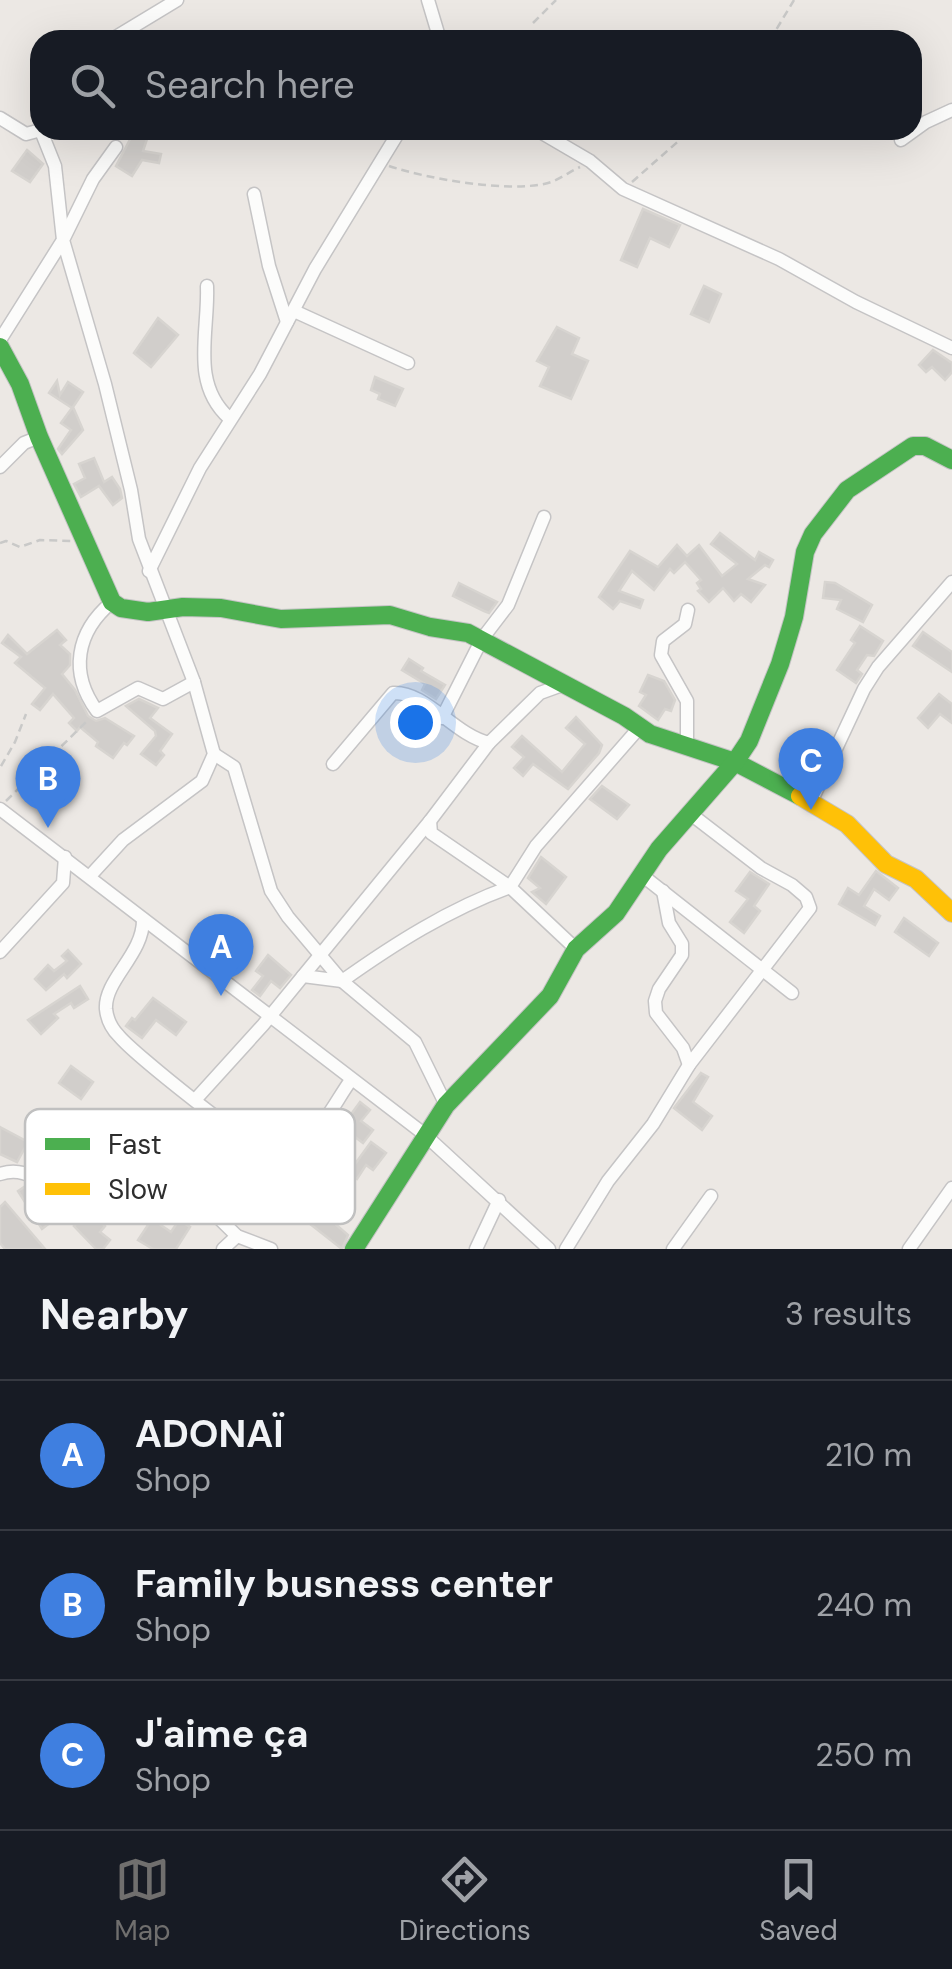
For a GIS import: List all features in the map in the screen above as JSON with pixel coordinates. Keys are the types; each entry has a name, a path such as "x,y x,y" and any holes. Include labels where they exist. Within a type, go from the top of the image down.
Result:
{"street":[{"path":"127,30 176,0"},
{"path":"428,0 437,30"},
{"path":"922,125 952,110"},
{"path":"0,118 30,133"},
{"path":"0,952 64,884 86,873 202,781 214,754 194,682 149,571 105,384 63,240 54,166 45,140"},
{"path":"149,571 229,418 260,374 394,140"},
{"path":"554,140 590,161 623,189 779,259 856,302 952,348"},
{"path":"116,147 93,179 63,240 1,338 39,437 112,602 134,611 221,608 281,619 390,614 482,639 624,716 638,728 735,762 811,802 846,824 886,864 916,879 952,913"},
{"path":"254,194 269,266 291,317 408,363"},
{"path":"207,286 205,382 229,418"},
{"path":"0,467 24,443 39,437"},
{"path":"354,1249 446,1104 550,996 576,949 616,913 659,849 692,815 749,741 780,664 794,618 805,552 813,534 847,490 914,446 925,446 952,460"},
{"path":"442,718 482,639 508,605 544,518"},
{"path":"811,802 871,678 952,582"},
{"path":"112,602 80,645 83,688 97,711 138,688 163,700 194,682"},
{"path":"687,746 688,700 661,655 663,641 685,624 688,610"},
{"path":"195,1100 270,1016 489,743 540,693 562,685"},
{"path":"333,764 393,692 416,697 442,718 489,743"},
{"path":"302,976 342,981 395,944 471,901 510,887 536,846 638,728"},
{"path":"214,754 234,768 271,891 342,981 416,1042 446,1104"},
{"path":"0,808 424,1134 549,1249"},
{"path":"566,1249 618,1166 653,1124 690,1065 810,908 806,897 692,815"},
{"path":"430,821 431,833 510,887 576,949"},
{"path":"64,884 65,857"},
{"path":"642,876 792,993"},
{"path":"663,891 669,923 682,944 682,956 655,1000 656,1013 683,1048 690,1065"},
{"path":"144,919 144,933 106,1003 110,1024 120,1038 208,1109"},
{"path":"330,1109 350,1080"},
{"path":"0,1174 25,1172"},
{"path":"909,1249 952,1188"},
{"path":"673,1249 712,1196"},
{"path":"476,1249 499,1200"},
{"path":"225,1224 237,1236 271,1249"},
{"path":"223,1249 237,1236"}],"path":[{"path":"533,23 556,0"},
{"path":"777,30 794,0"},
{"path":"623,189 679,140"},
{"path":"379,163 420,176 491,185 546,184 590,161"},
{"path":"0,543 6,541 20,548 56,539 75,541 86,548"},
{"path":"0,808 97,711"},
{"path":"1,766 26,714"}],"building":[{"path":"130,140 147,140 143,151 161,154 159,163 142,160 132,176 116,166"},
{"path":"27,150 43,164 30,182 12,171"},
{"path":"643,209 680,225 669,247 650,238 637,267 621,260"},
{"path":"704,286 721,294 709,322 691,314"},
{"path":"158,318 178,335 151,367 134,353"},
{"path":"557,327 579,338 572,354 588,361 571,399 540,386 549,367 537,361"},
{"path":"933,350 952,363 952,372 945,380 932,367 926,372 919,365"},
{"path":"375,377 403,389 395,406 378,399 380,394 371,390"},
{"path":"57,381 60,395 68,382 83,392 73,407 83,430 62,454 58,449 71,430 61,423 72,408 49,393"},
{"path":"94,458 104,482 112,477 120,489 122,498 113,505 99,486 81,497 74,484 85,478 79,464"},
{"path":"720,533 755,560 759,552 773,560 769,567 765,565 748,579 765,585 751,602 741,594 734,601 723,588 709,602 698,591 701,589 697,583 701,580 685,562 674,573 670,569 654,590 632,571 619,591 643,600 640,608 620,601 613,609 599,597 630,551 658,567 677,545 687,556 699,545 722,576 737,564 711,544"},
{"path":"825,582 835,583 872,605 863,622 837,609 841,600 823,598"},
{"path":"459,583 497,602 489,613 453,596"},
{"path":"860,626 883,641 874,656 867,655 857,670 862,674 856,683 837,670 855,643 851,640"},
{"path":"57,630 66,640 60,645 70,654 70,665 62,674 88,716 96,721 105,718 134,736 113,758 80,727 77,731 69,723 74,718 53,694 40,710 32,704 45,688 15,663 21,657 2,643 8,635 27,654"},
{"path":"923,632 952,652 952,672 913,646"},
{"path":"409,659 445,685 436,699 422,690 425,684 402,670"},
{"path":"648,675 664,681 675,700 671,711 665,709 658,720 639,706 646,695 640,692"},
{"path":"939,694 952,704 952,723 940,714 928,728 918,718"},
{"path":"139,699 158,708 150,718 172,734 156,765 141,754 156,736 155,731 126,706"},
{"path":"406,710 432,730 421,745 405,733 410,727 399,717"},
{"path":"576,717 602,745 568,789 533,764 523,776 514,768 524,757 512,747 522,736 562,772 585,744 566,728"},
{"path":"602,786 629,805 617,819 590,799"},
{"path":"541,857 566,877 546,904 532,892 540,888 528,878"},
{"path":"876,871 898,888 889,900 874,889 864,906 880,916 875,925 839,904 848,888 859,895"},
{"path":"750,872 769,884 754,906 760,911 744,933 730,922 748,899 736,891"},
{"path":"904,918 938,943 929,956 895,932"},
{"path":"68,950 81,964 46,990 35,979 48,965 54,971 67,961 62,956"},
{"path":"268,955 291,975 280,988 271,981 260,996 252,990 263,976 256,971"},
{"path":"80,986 88,999 74,1008 71,1003 54,1014 58,1018 41,1034 28,1020"},
{"path":"153,998 186,1022 176,1035 156,1020 142,1038 126,1026"},
{"path":"71,1066 93,1082 81,1099 59,1083"},
{"path":"701,1073 708,1077 693,1102 712,1116 702,1130 674,1108"},
{"path":"360,1102 370,1110 361,1121 373,1130 363,1143 355,1137 355,1109"},
{"path":"0,1127 25,1140 17,1162 0,1154"},
{"path":"371,1142 386,1153 373,1170 366,1165 357,1179 355,1164"},
{"path":"5,1202 45,1249 5,1249 0,1243 0,1207"},
{"path":"103,1224 100,1232 110,1240 103,1249 96,1249 74,1226"},
{"path":"149,1224 159,1224 171,1232 176,1224 190,1227 176,1249 153,1249 138,1240"},
{"path":"310,1224 335,1224 348,1235 342,1249"}],"traffic: fast":[{"path":"0,347 20,384 39,437 112,602 121,608 148,612 183,607 221,608 281,619 390,615 468,633 624,716 650,734 735,762 800,796"},
{"path":"354,1249 446,1105 550,996 576,949 616,913 659,849 749,741 780,664 794,617 805,552 813,534 847,490 913,446 925,446 952,460"}],"traffic: slow":[{"path":"800,796 847,824 886,864 916,879 952,913"}],"place":[{"name":"J'aime ça","path":"811,810"},
{"name":"Family busness center","path":"48,828"},
{"name":"ADONAÏ","path":"221,996"}]}
